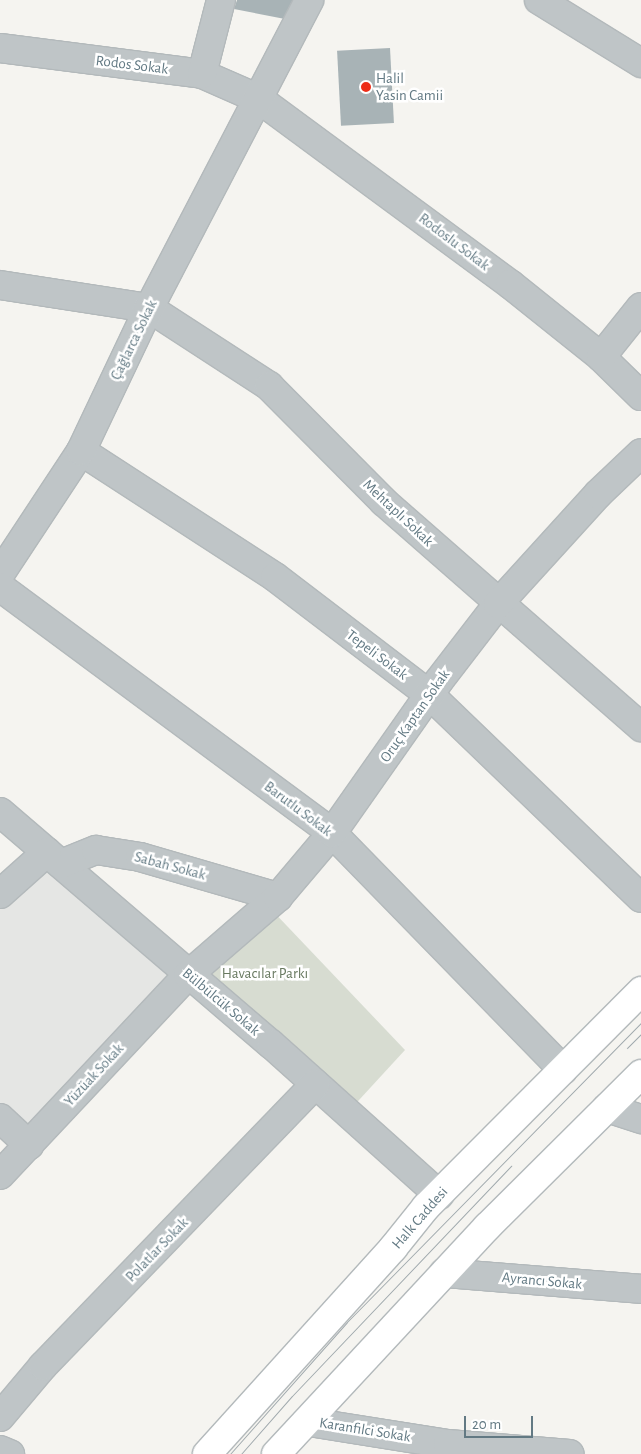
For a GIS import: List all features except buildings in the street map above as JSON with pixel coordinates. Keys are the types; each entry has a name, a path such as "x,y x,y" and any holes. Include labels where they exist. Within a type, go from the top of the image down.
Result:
{"main road":[{"name":"Halk Caddesi","path":"207,1454 439,1195 641,991"},
{"path":"276,1454 309,1422 444,1273 641,1074"}],"street":[{"path":"202,74 221,0"},
{"name":"Çağlarca Sokak","path":"0,574 82,451 149,308 309,0"},
{"path":"540,0 641,63"},
{"name":"Rodos Sokak","path":"0,48 202,74 259,99"},
{"name":"Rodoslu Sokak","path":"259,99 429,222 601,357 641,396"},
{"path":"0,285 149,308"},
{"path":"601,357 641,307"},
{"name":"Mehtaplı Sokak","path":"149,308 269,386 384,502 498,604 641,727"},
{"name":"Tepeli Sokak","path":"82,451 275,577 431,696 641,898"},
{"name":"Oruç Kaptan Sokak","path":"188,975 278,897 332,833 431,696 438,682 498,604 598,494 641,453"},
{"name":"Barutlu Sokak","path":"0,587 332,833 563,1070"},
{"name":"Bülbülcük Sokak","path":"0,812 315,1084 439,1195"},
{"name":"Sabah Sokak","path":"0,894 54,858 96,850 140,857 278,897"},
{"name":"Yüzüak Sokak","path":"0,1175 188,975"},
{"name":"Polatlar Sokak","path":"0,1416 43,1366 315,1084"},
{"path":"606,1108 641,1119"},
{"path":"0,1118 29,1145"},
{"name":"Ayrancı Sokak","path":"444,1273 641,1289"},
{"name":"Karanfilci Sokak","path":"309,1422 388,1444 570,1454"},
{"path":"0,1450 10,1454"}],"shaded area":[{"path":"47,852 188,975 29,1145 0,1118 0,894"}],"green space":[{"name":"Havacılar Parkı","path":"268,906 405,1050 348,1112 188,975"}],"tram line":[{"path":"230,1454 347,1322 641,1023"},
{"path":"627,1048 641,1034"},
{"path":"241,1454 292,1396 511,1166"}],"place":[{"name":"Halil Yasin Camii","path":"366,87"}]}
